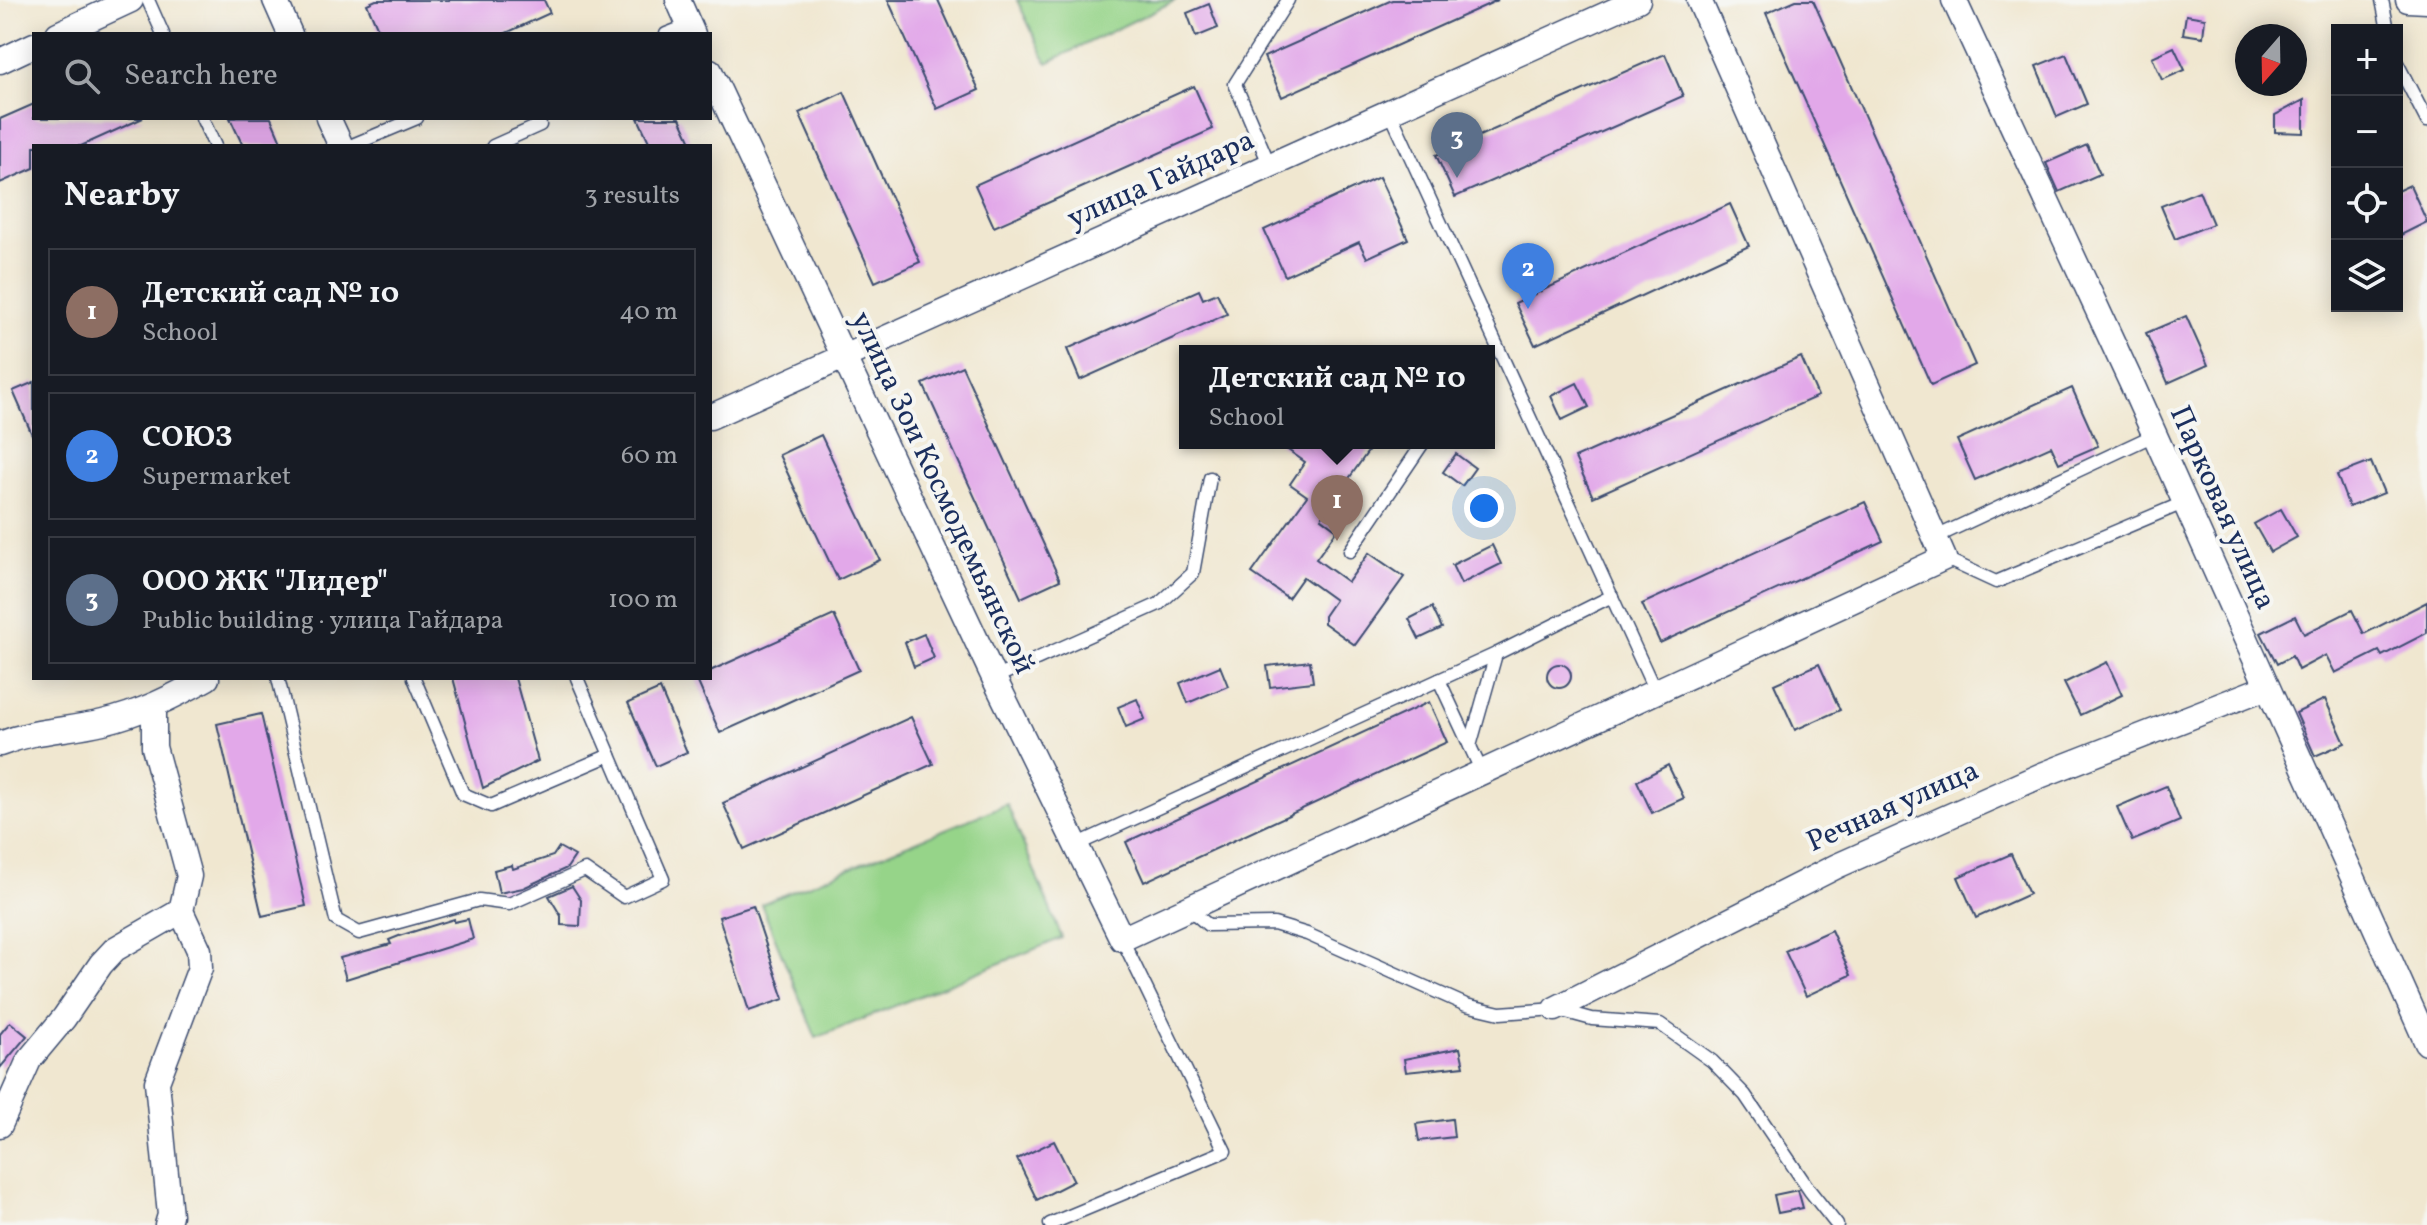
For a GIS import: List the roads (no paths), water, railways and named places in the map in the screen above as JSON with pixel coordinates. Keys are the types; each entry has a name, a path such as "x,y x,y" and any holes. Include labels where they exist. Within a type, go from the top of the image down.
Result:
{"street":[{"path":"62,32 131,0"},
{"path":"275,0 289,32"},
{"path":"678,0 683,31"},
{"name":"улица Гайдара","path":"712,416 1638,0"},
{"path":"1122,939 1655,691 1940,548 1699,0"},
{"name":"Парковая улица","path":"1954,0 2154,435 2427,1043"},
{"path":"2408,0 2427,1"},
{"path":"0,61 32,46"},
{"name":"улица Зои Космодемьянской","path":"712,75 994,678 1122,939"},
{"path":"329,120 340,144"},
{"path":"0,744 29,732 102,723 154,707 203,680"},
{"name":"Речная улица","path":"1555,1009 1837,866 2042,775 2267,687"},
{"path":"154,707 154,747 189,876 181,911 199,950 200,968 157,1082 170,1215 167,1225"},
{"path":"0,1125 29,1060 101,964 115,949 181,911"}],"lane":[{"path":"148,0 162,32"},
{"path":"1270,166 1235,84 1288,0"},
{"path":"2382,0 2387,24"},
{"path":"2403,75 2427,121"},
{"path":"1390,112 1655,691"},
{"path":"203,120 214,144"},
{"path":"355,144 412,120"},
{"path":"497,144 540,125"},
{"path":"1495,359 1502,356"},
{"path":"1940,548 2154,435"},
{"path":"1350,551 1419,449"},
{"path":"994,678 1159,604 1193,573 1210,478"},
{"path":"1940,548 1996,582 2183,503"},
{"path":"1076,845 1496,654 1612,596"},
{"path":"1470,746 1496,654"},
{"path":"278,680 336,920 359,933 479,900 509,904 585,870 624,897 663,879 578,680"},
{"path":"415,680 463,794 491,806 610,755"},
{"path":"1439,680 1482,772"},
{"path":"1188,908 1208,925 1274,924 1307,934 1466,1005 1500,1013 1555,1009 1592,1019 1660,1024 1712,1061 1745,1095 1837,1225"},
{"path":"1050,1224 1225,1151 1122,939"}],"place":[{"name":"ООО ЖК \"Лидер\"","path":"1457,178"},
{"name":"СОЮЗ","path":"1528,309"},
{"name":"Детский сад № 10","path":"1337,541"}]}
